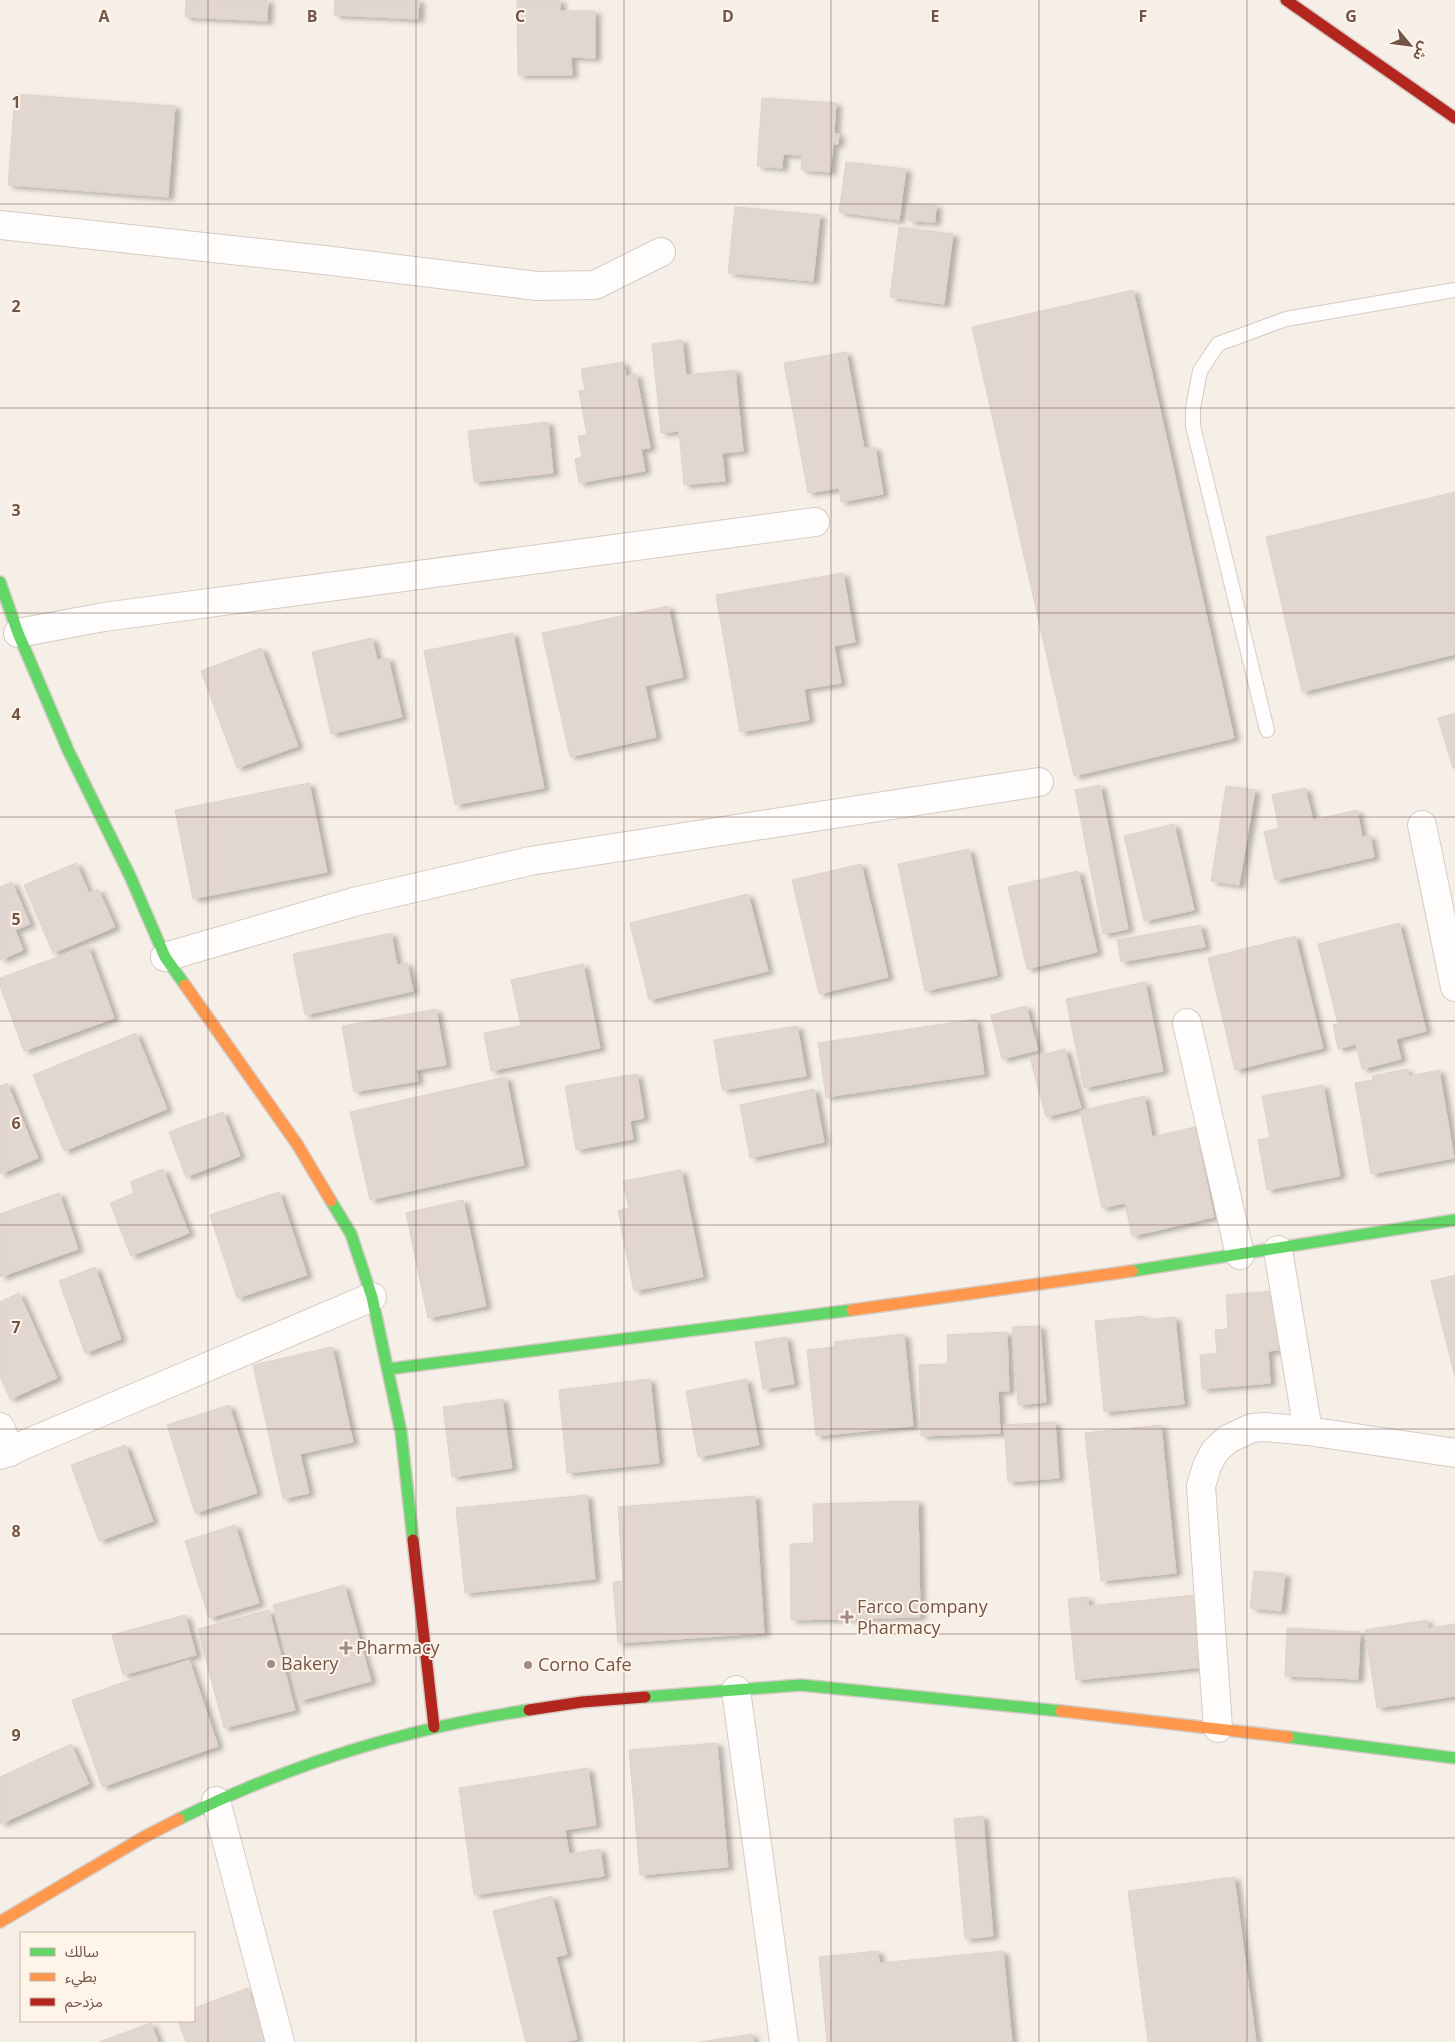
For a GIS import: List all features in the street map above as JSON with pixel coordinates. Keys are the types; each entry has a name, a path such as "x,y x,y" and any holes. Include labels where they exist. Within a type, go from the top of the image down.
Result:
{"street":[{"path":"1286,0 1455,118"},
{"path":"0,225 314,259 537,286 595,284 661,252"},
{"path":"18,633 104,617 815,522"},
{"path":"0,582 18,633 68,750 130,876 165,956 297,1144 351,1234 372,1297 401,1432 434,1727"},
{"path":"165,956 354,902 530,861 1038,782"},
{"path":"1422,826 1455,986"},
{"path":"1188,1023 1240,1255"},
{"path":"388,1369 704,1331 1278,1250 1455,1220"},
{"path":"1278,1250 1308,1431"},
{"path":"0,1427 5,1453 372,1297"},
{"path":"1218,1728 1201,1486 1207,1466 1215,1451 1228,1439 1252,1428 1265,1427 1308,1431 1455,1452"},
{"path":"0,1922 144,1837 216,1801 296,1768 434,1727 494,1715 582,1702 801,1685 1218,1728 1455,1758"},
{"path":"736,1690 784,2042"},
{"path":"216,1801 280,2042"}],"lane":[{"path":"1267,730 1193,426 1193,408 1200,371 1218,344 1286,319 1455,290"}],"building":[{"path":"186,0 268,0 267,21 185,17"},
{"path":"335,0 419,0 418,19 334,15"},
{"path":"517,0 560,0 560,11 595,11 595,58 571,57 572,75 518,75"},
{"path":"15,94 175,106 168,197 8,185"},
{"path":"762,98 836,103 834,133 839,134 838,144 833,144 830,172 801,170 802,155 783,154 782,168 757,166"},
{"path":"846,162 906,169 899,220 839,212"},
{"path":"909,204 936,205 935,222 909,221"},
{"path":"735,207 820,215 813,281 728,273"},
{"path":"899,227 953,234 944,304 890,297"},
{"path":"1133,290 1234,738 1074,776 972,327"},
{"path":"682,340 686,375 735,370 743,451 722,453 725,481 684,485 679,431 661,433 652,344"},
{"path":"846,352 864,448 875,447 883,494 841,502 839,488 808,493 784,363"},
{"path":"623,362 626,376 636,374 650,448 641,449 645,471 579,483 575,459 582,457 578,436 587,435 579,391 585,390 581,369"},
{"path":"548,422 553,473 474,482 468,431"},
{"path":"1455,492 1455,654 1302,692 1266,537"},
{"path":"843,573 855,642 834,646 841,683 804,689 809,720 740,732 716,595"},
{"path":"668,606 683,677 645,686 656,737 570,757 542,633"},
{"path":"513,633 544,788 455,805 424,651"},
{"path":"372,638 377,660 388,658 402,717 331,734 312,652"},
{"path":"261,648 298,746 237,768 201,671"},
{"path":"1455,713 1455,768 1453,768 1438,718"},
{"path":"309,783 327,872 193,899 175,810"},
{"path":"1100,785 1128,929 1103,934 1075,790"},
{"path":"1226,786 1255,790 1239,885 1211,881"},
{"path":"1305,788 1313,820 1357,810 1362,837 1370,835 1374,857 1275,880 1264,832 1279,828 1272,795"},
{"path":"1174,824 1194,910 1144,921 1124,836"},
{"path":"969,849 997,975 925,991 898,864"},
{"path":"76,863 89,893 98,889 115,927 53,953 24,885"},
{"path":"861,864 888,977 819,994 792,880"},
{"path":"1078,871 1097,952 1027,969 1008,887"},
{"path":"12,882 30,924 15,930 23,950 0,960 0,887"},
{"path":"748,894 768,971 649,1000 630,923"},
{"path":"1399,923 1426,1031 1396,1039 1401,1059 1362,1069 1356,1044 1338,1049 1333,1025 1338,1024 1318,944"},
{"path":"1200,925 1205,947 1121,962 1117,940"},
{"path":"391,933 397,965 407,963 413,991 305,1015 293,954"},
{"path":"1295,936 1323,1048 1235,1070 1208,958"},
{"path":"88,946 114,1018 24,1051 0,986 0,978"},
{"path":"583,964 600,1048 491,1071 484,1033 521,1026 511,980"},
{"path":"1145,982 1163,1071 1084,1088 1066,999"},
{"path":"1026,1006 1038,1050 1002,1059 991,1015"},
{"path":"436,1009 446,1065 416,1070 418,1081 354,1092 342,1026"},
{"path":"976,1019 984,1074 826,1097 818,1043"},
{"path":"797,1026 806,1076 722,1090 714,1040"},
{"path":"136,1033 167,1109 64,1151 33,1075"},
{"path":"1065,1049 1081,1108 1046,1117 1030,1058"},
{"path":"1407,1069 1409,1076 1439,1070 1454,1158 1371,1174 1355,1083 1373,1080 1372,1076"},
{"path":"637,1074 644,1118 630,1121 633,1139 576,1150 565,1086"},
{"path":"506,1077 524,1165 370,1200 350,1112"},
{"path":"7,1083 38,1158 0,1174 0,1086"},
{"path":"1323,1085 1340,1176 1267,1190 1258,1140 1270,1138 1262,1096"},
{"path":"814,1089 824,1142 750,1158 740,1105"},
{"path":"1144,1096 1152,1137 1195,1127 1214,1217 1132,1236 1125,1203 1102,1208 1080,1111"},
{"path":"223,1112 240,1156 186,1177 169,1132"},
{"path":"163,1169 189,1233 131,1256 110,1203 134,1193 130,1182"},
{"path":"681,1170 703,1277 634,1291 618,1211 629,1208 623,1181"},
{"path":"279,1192 307,1275 237,1298 210,1215"},
{"path":"59,1193 78,1249 0,1277 0,1214"},
{"path":"463,1200 486,1306 428,1318 406,1213"},
{"path":"95,1267 121,1339 85,1353 59,1281"},
{"path":"1455,1275 1455,1377 1431,1281"},
{"path":"1275,1291 1279,1350 1268,1351 1270,1383 1202,1389 1200,1355 1217,1353 1215,1330 1228,1329 1226,1295"},
{"path":"19,1293 57,1378 10,1399 0,1376 0,1302"},
{"path":"1144,1316 1145,1320 1175,1317 1184,1404 1104,1412 1095,1321"},
{"path":"1040,1326 1046,1402 1018,1405 1012,1327"},
{"path":"1007,1332 1009,1391 998,1391 1000,1433 921,1436 919,1365 948,1364 947,1335"},
{"path":"904,1334 913,1426 816,1436 807,1350 835,1347 834,1342"},
{"path":"786,1337 794,1384 763,1389 755,1342"},
{"path":"332,1347 353,1442 300,1454 309,1493 283,1499 253,1365"},
{"path":"650,1379 659,1463 567,1473 559,1390"},
{"path":"746,1379 759,1445 698,1457 686,1391"},
{"path":"502,1399 512,1468 452,1477 443,1407"},
{"path":"229,1405 257,1493 195,1513 167,1425"},
{"path":"1055,1422 1059,1478 1008,1482 1004,1425"},
{"path":"1161,1425 1176,1573 1101,1581 1085,1433"},
{"path":"125,1445 153,1521 99,1541 71,1465"},
{"path":"587,1495 595,1579 465,1593 456,1508"},
{"path":"755,1496 764,1633 618,1643 613,1582 623,1581 618,1507"},
{"path":"918,1501 920,1617 791,1620 790,1544 814,1543 813,1504"},
{"path":"235,1525 259,1603 209,1618 185,1541"},
{"path":"1254,1571 1285,1574 1281,1611 1250,1608"},
{"path":"344,1585 371,1681 299,1701 273,1605"},
{"path":"1196,1595 1204,1667 1076,1680 1068,1599 1088,1597 1088,1606"},
{"path":"269,1610 295,1710 224,1728 198,1629"},
{"path":"185,1615 196,1655 123,1675 112,1635"},
{"path":"1427,1620 1428,1628 1455,1624 1455,1696 1377,1708 1365,1630"},
{"path":"1287,1628 1360,1632 1358,1679 1285,1676"},
{"path":"189,1660 218,1746 102,1787 72,1700"},
{"path":"717,1743 728,1867 640,1875 629,1750"},
{"path":"71,1744 89,1784 0,1824 0,1777"},
{"path":"588,1768 596,1825 565,1830 569,1854 600,1849 604,1876 474,1895 459,1788"},
{"path":"983,1816 993,1936 965,1939 954,1819"},
{"path":"1234,1877 1256,2042 1148,2042 1128,1891"},
{"path":"552,1896 567,1954 556,1957 577,2039 564,2042 526,2042 493,1911"},
{"path":"878,1951 879,1963 1003,1951 1012,2042 827,2042 819,1957"},
{"path":"248,1988 267,2042 186,2042 178,2022 195,2022 195,2008"},
{"path":"151,2023 158,2042 99,2042"},
{"path":"752,2034 753,2042 700,2042"}],"traffic: fast":[{"path":"0,582 18,633 68,750 130,876 165,957 185,985"},
{"path":"331,1201 351,1234 372,1297 401,1432 413,1540"},
{"path":"1132,1271 1455,1220"},
{"path":"388,1369 852,1310"},
{"path":"645,1697 801,1685 1061,1711"},
{"path":"179,1819 263,1782 349,1751 439,1727 529,1710"},
{"path":"1288,1737 1455,1758"}],"traffic: slow":[{"path":"185,985 297,1144 331,1201"},
{"path":"852,1310 1132,1271"},
{"path":"1061,1711 1288,1737"},
{"path":"0,1922 144,1837 179,1819"}],"traffic: jam":[{"path":"1286,0 1455,118"},
{"path":"413,1540 434,1727"},
{"path":"529,1710 582,1702 645,1697"}],"place":[{"name":"Farco Company Pharmacy","path":"847,1617"},
{"name":"Pharmacy","path":"346,1648"},
{"name":"Bakery","path":"271,1664"},
{"name":"Corno Cafe","path":"528,1665"}]}
